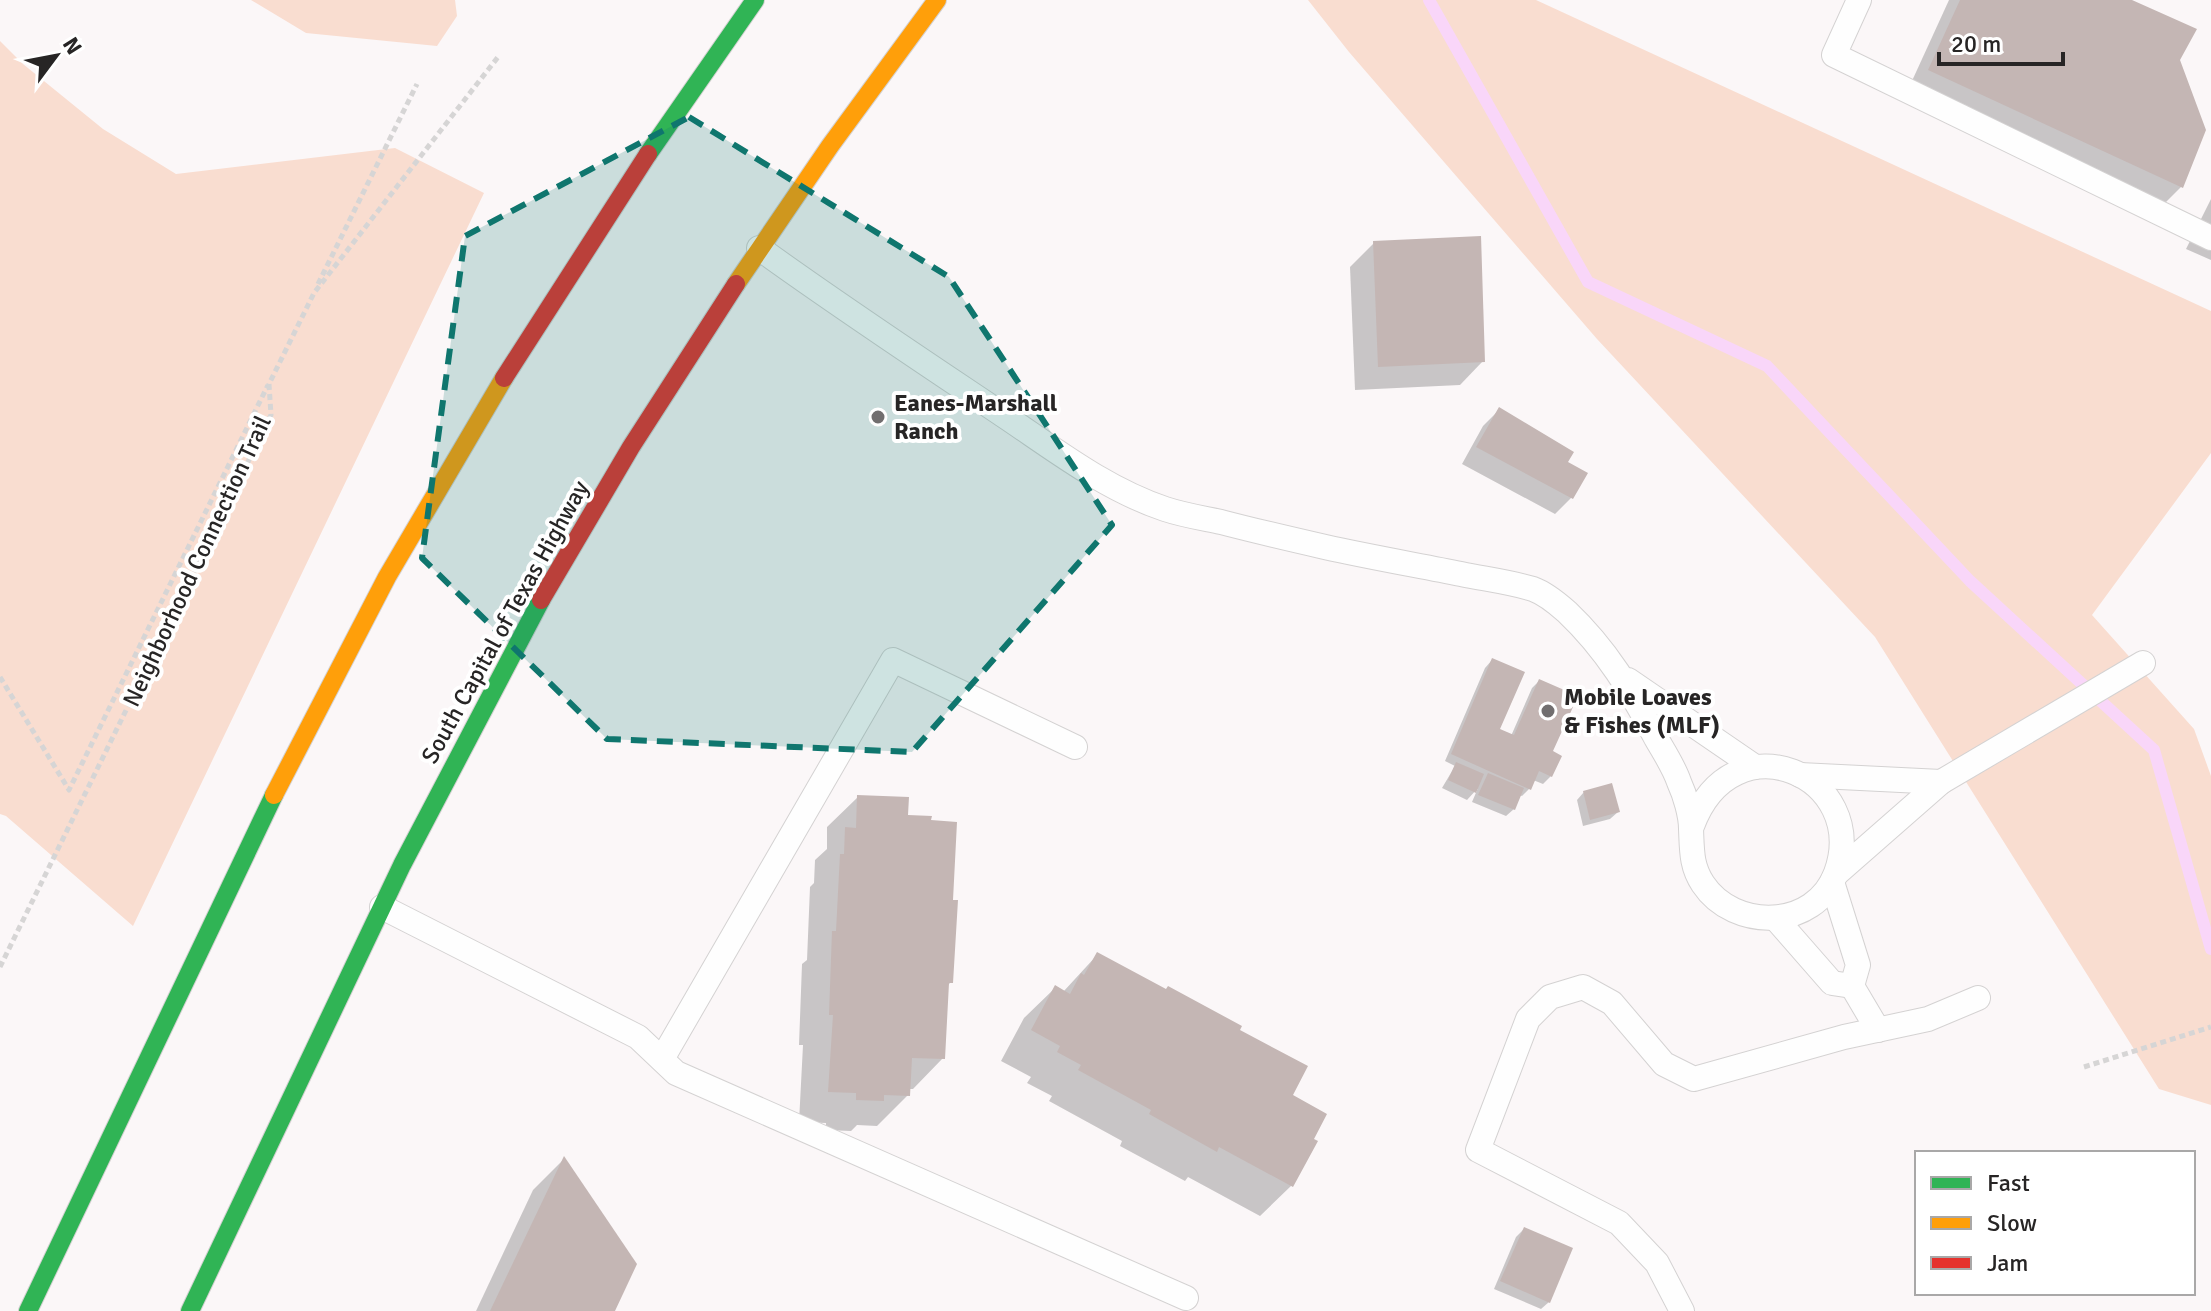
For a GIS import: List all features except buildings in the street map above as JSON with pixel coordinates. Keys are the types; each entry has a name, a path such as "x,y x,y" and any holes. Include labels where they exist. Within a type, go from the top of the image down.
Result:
{"highway":[{"path":"28,1311 226,893 380,590 485,409 566,278 755,0"},
{"name":"South Capital of Texas Highway","path":"190,1311 382,907 468,735 555,575 657,405 759,248 852,114 937,0"}],"lane":[{"path":"1859,0 1834,55 2211,238"},
{"path":"759,248 841,307 1103,482 1165,509 1338,550 1537,590 1565,610 1623,676 1679,780 1692,826"},
{"path":"662,1059 893,660 1075,747"},
{"path":"1878,1030 1852,986 1858,965 1834,878 1842,851 1841,828 1833,806 1819,788 1800,775 1779,767 1755,767 1734,774 1714,786 1700,805 1692,826 1690,847 1694,868 1717,901 1735,913 1755,918 1776,919 1795,914 1812,904 1834,878 1941,782 2143,663"},
{"path":"1623,676 1755,767"},
{"path":"1800,775 1941,782"},
{"path":"382,907 638,1037 676,1073 1186,1298"},
{"path":"1776,919 1832,983 1852,986"},
{"path":"1682,1311 1657,1263 1619,1223 1478,1150 1528,1019 1550,997 1583,987 1612,1003 1664,1064 1694,1079 1928,1019 1978,998"}],"path":[{"name":"Neighborhood Connection Trail","path":"0,967 271,415 269,384 314,293 498,57"},
{"path":"314,293 417,84"},
{"path":"0,677 69,790 269,384"},
{"path":"2084,1067 2208,1028"}],"highlighted area":[{"path":"689,117 949,277 1112,525 912,752 607,739 422,558 465,236"}],"shaded area":[{"path":"251,0 455,0 457,16 437,46 306,33"},
{"path":"1308,0 1536,0 2211,311 2211,453 2092,615 2194,729 2211,776 2211,1105 2159,1089 1875,637 1597,339 1349,52"},
{"path":"0,41 23,64 103,129 176,174 395,148 484,193 133,926 0,814"}],"waterway":[{"path":"1429,0 1588,282 1767,366 1970,581 2154,750 2211,949"}],"traffic: fast":[{"path":"648,154 755,0"},
{"path":"190,1311 402,865 541,600"},
{"path":"28,1311 274,795"}],"traffic: slow":[{"path":"736,284 830,146 937,0"},
{"path":"274,795 387,577 504,378"}],"traffic: jam":[{"path":"504,378 648,154"},
{"path":"541,600 631,447 736,284"}],"place":[{"name":"Eanes-Marshall Ranch","path":"878,417"},
{"name":"Mobile Loaves & Fishes (MLF)","path":"1548,711"}]}
